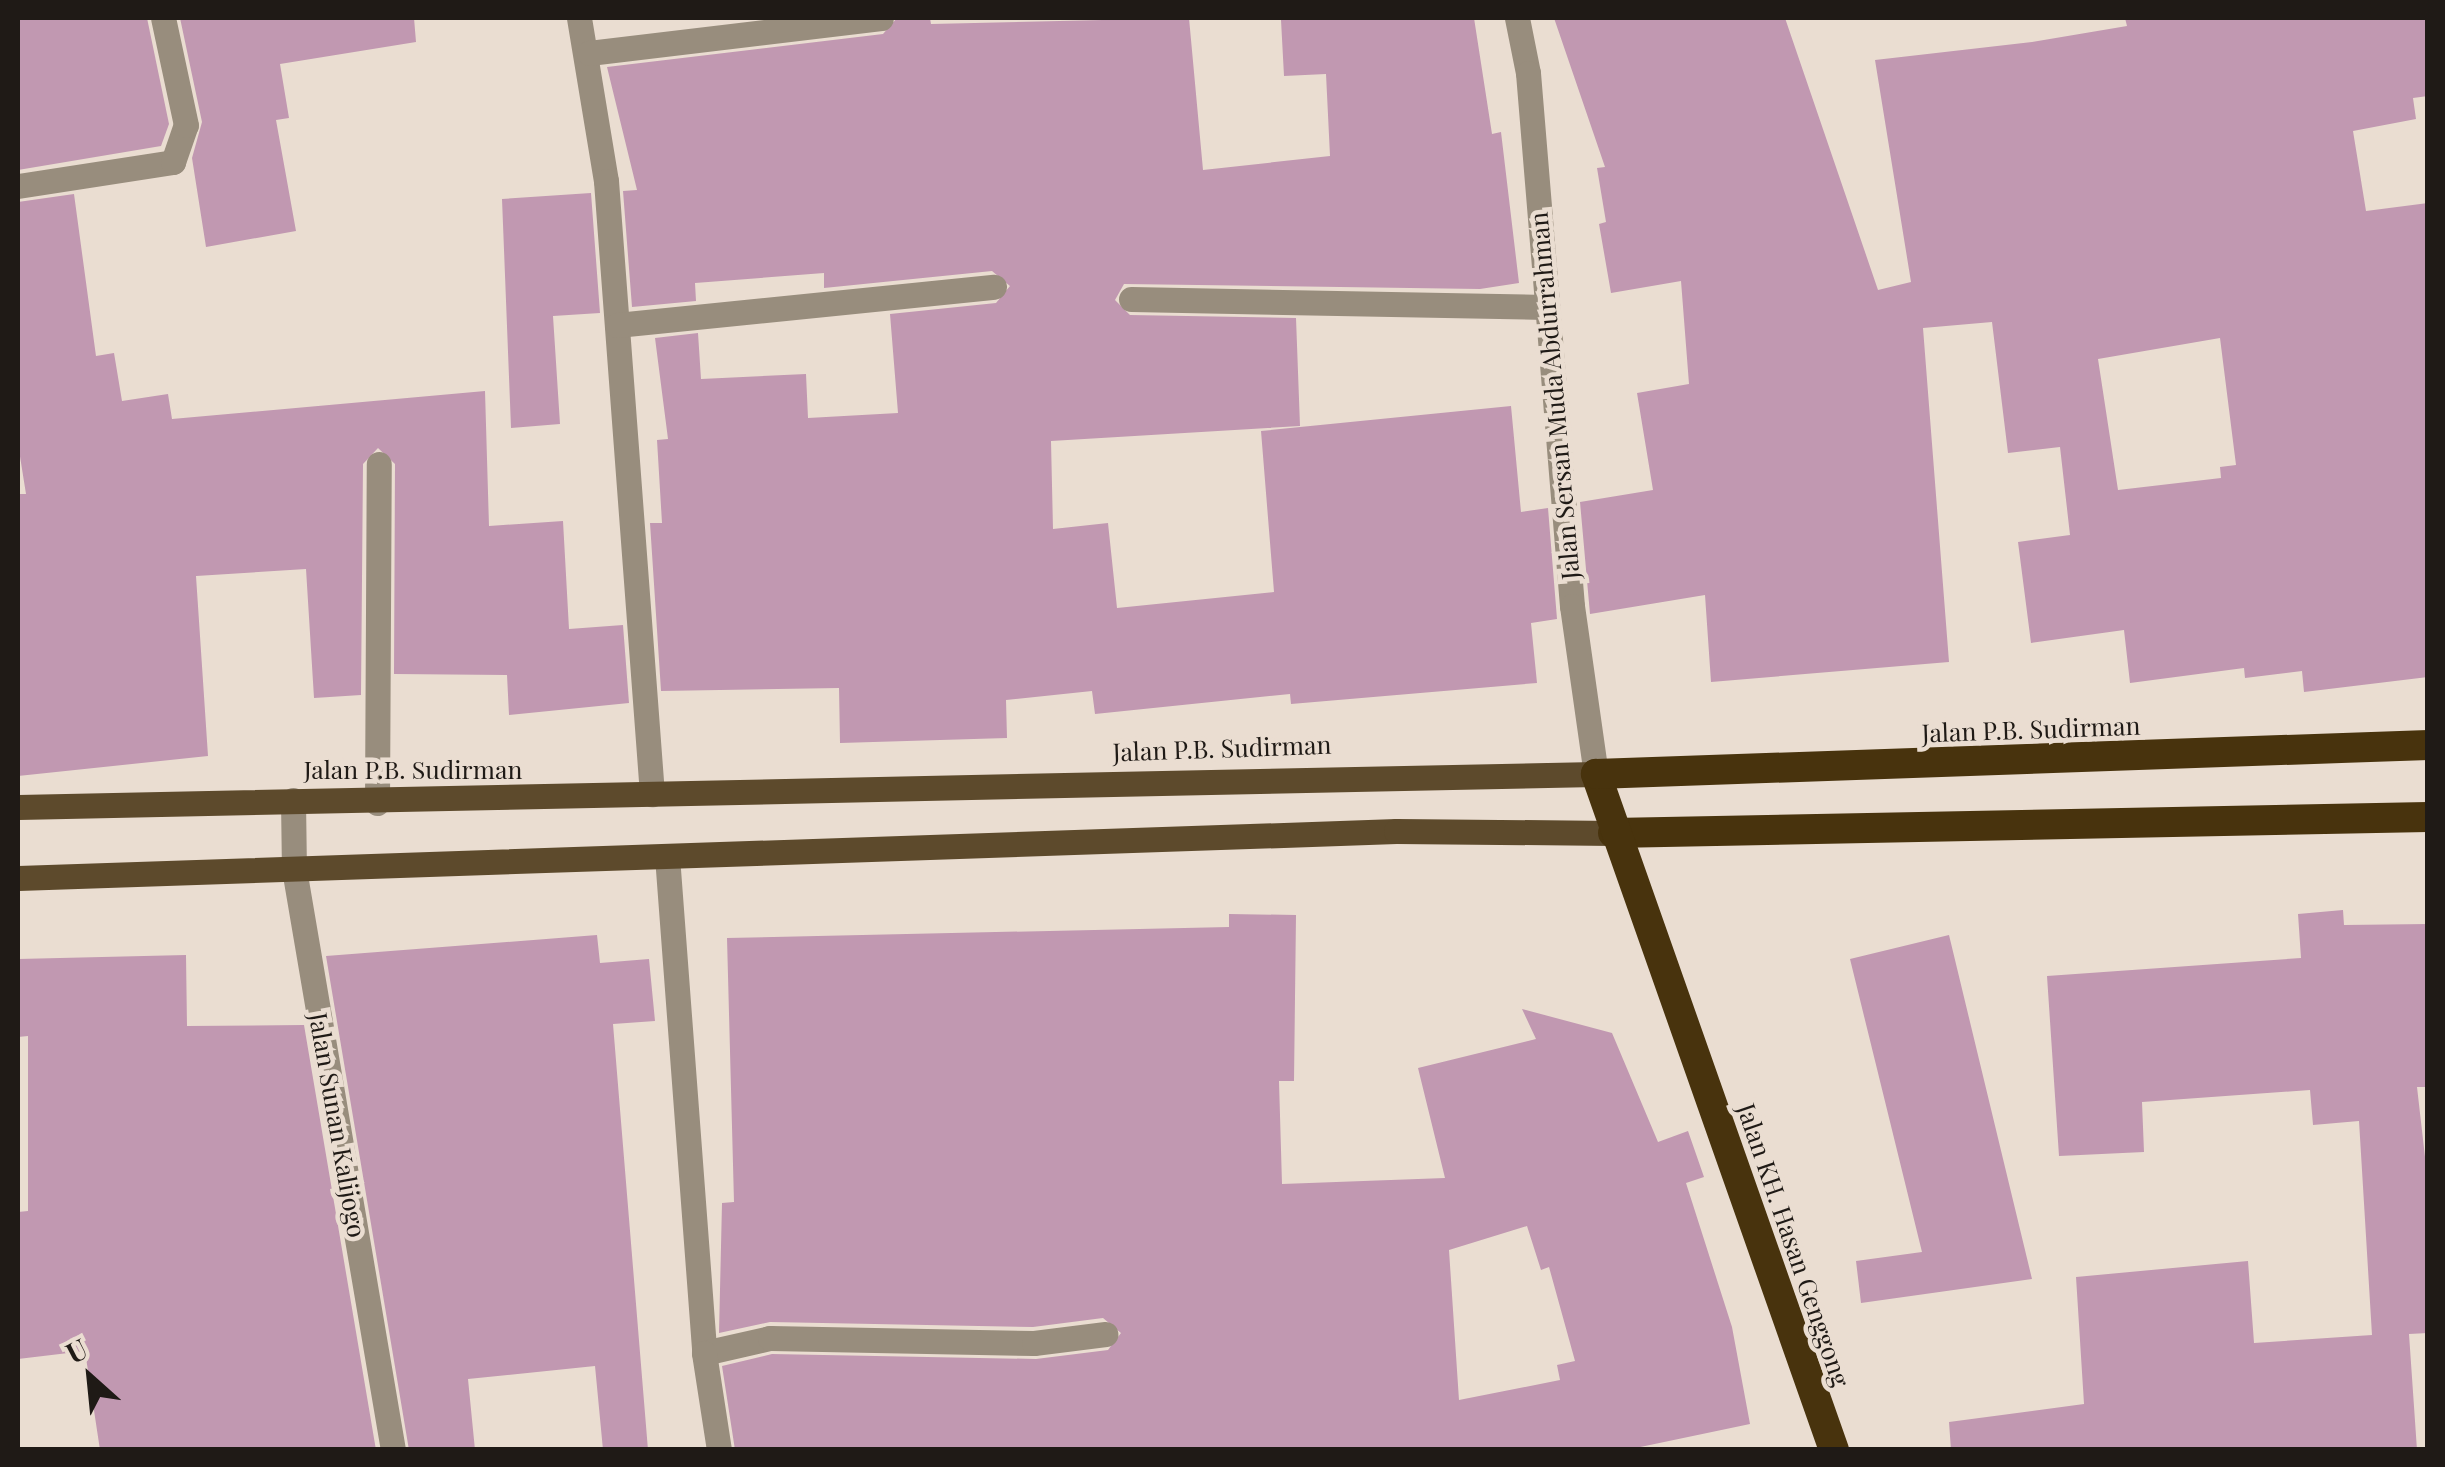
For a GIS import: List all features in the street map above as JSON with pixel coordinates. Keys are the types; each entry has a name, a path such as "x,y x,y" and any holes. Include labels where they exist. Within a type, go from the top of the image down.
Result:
{"highway":[{"name":"Jalan P.B. Sudirman","path":"1596,774 2428,745"},
{"name":"Jalan KH. Hasan Genggong","path":"1596,774 1834,1450"},
{"path":"1614,833 2428,817"}],"main road":[{"name":"Jalan P.B. Sudirman","path":"18,807 293,800 377,803 1596,774"},
{"path":"18,878 1396,832 1614,833"}],"street":[{"path":"18,186 173,162 186,125 162,18"},
{"path":"579,18 589,53 618,325 652,794"},
{"path":"589,53 881,18"},
{"name":"Jalan Sersan Muda Abdurrahman","path":"1517,18 1528,73 1572,606 1596,774"},
{"path":"618,325 994,287"},
{"path":"1130,299 1545,307"},
{"path":"377,803 380,464"},
{"name":"Jalan Sunan Kalijogo","path":"293,800 294,869 393,1450"},
{"path":"667,856 704,1353 719,1450"},
{"path":"704,1353 770,1338 1034,1343 1105,1334"}],"building":[{"path":"18,18 147,18 169,124 161,146 18,170"},
{"path":"180,18 414,18 416,42 280,64 289,118 276,120 296,231 206,247 192,158 202,122"},
{"path":"897,18 930,18 931,24 1189,18 1203,170 1330,156 1326,74 1284,76 1281,20 1474,18 1492,134 1501,132 1519,283 1480,289 1124,284 1115,300 1130,315 1296,318 1300,426 1051,441 1053,529 1108,523 1117,608 1274,592 1261,431 1511,406 1521,512 1548,508 1557,619 1531,623 1537,683 1291,704 1290,694 1095,714 1092,691 1006,700 1007,738 840,743 839,688 661,691 650,523 662,523 657,440 668,439 655,338 698,333 701,379 806,374 808,418 898,413 890,314 996,303 1010,286 992,271 824,288 824,273 695,283 696,301 632,307 623,191 637,190 607,67 883,34"},
{"path":"1554,18 1785,18 1878,290 1911,282 1875,60 2032,42 2127,26 2125,18 2428,18 2428,96 2413,98 2416,119 2353,131 2366,211 2428,203 2428,677 2304,692 2302,671 2245,678 2244,668 2130,683 2124,630 2031,643 2018,542 2070,535 2060,447 2008,453 1992,322 1923,328 1949,662 1711,682 1705,595 1590,614 1580,502 1653,490 1637,393 1689,384 1681,281 1611,293 1599,224 1606,222 1597,168 1605,167","holes":["2220,338 2236,465 2220,467 2221,478 2118,490 2098,359"]},
{"path":"591,193 600,313 553,316 560,424 511,428 502,199"},
{"path":"74,194 96,356 114,353 122,401 168,394 172,419 485,391 489,526 563,521 569,629 623,625 629,703 509,715 507,675 394,674 395,464 378,448 363,464 361,695 314,698 306,569 196,576 208,756 18,776 18,494 26,494 18,444 18,202"},
{"path":"2343,910 2344,925 2428,924 2428,1087 2417,1087 2428,1183 2428,1333 2409,1334 2417,1450 1951,1450 1949,1422 2084,1404 2076,1277 2248,1261 2254,1343 2372,1335 2359,1121 2313,1125 2310,1090 2142,1102 2144,1152 2059,1156 2047,976 2301,958 2298,914"},
{"path":"1229,914 1296,915 1294,1081 1279,1081 1282,1184 1445,1178 1418,1068 1536,1039 1522,1009 1612,1033 1658,1142 1688,1131 1704,1177 1686,1183 1732,1327 1750,1424 1626,1450 735,1450 722,1366 772,1354 1036,1359 1108,1350 1121,1333 1103,1318 1033,1327 770,1322 719,1333 722,1203 734,1202 727,938 1229,927","holes":["1527,1226 1541,1270 1549,1267 1575,1361 1557,1365 1560,1380 1459,1400 1449,1250"]},
{"path":"597,935 600,963 649,959 655,1021 613,1024 648,1450 603,1450 595,1366 468,1379 475,1450 409,1450 326,956"},
{"path":"1949,935 2032,1279 1861,1303 1856,1261 1922,1252 1850,959"},
{"path":"186,955 187,1026 304,1025 376,1450 100,1450 85,1351 18,1359 18,1212 28,1211 28,1036 18,1037 18,959"}]}
